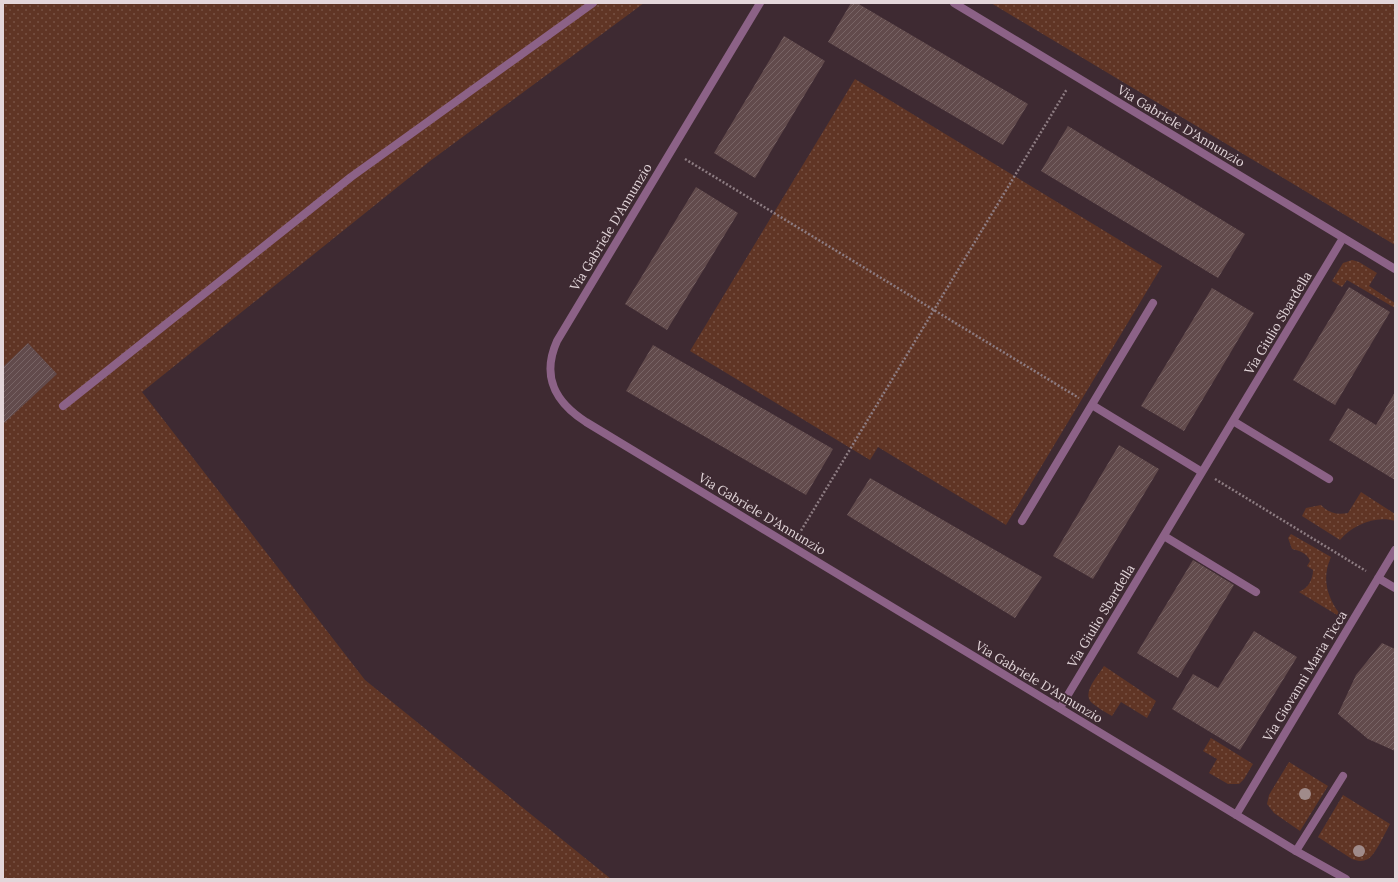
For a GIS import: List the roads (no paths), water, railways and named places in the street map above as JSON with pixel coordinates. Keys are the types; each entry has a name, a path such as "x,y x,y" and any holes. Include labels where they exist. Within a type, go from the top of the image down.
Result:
{"street":[{"path":"63,406 351,176 593,3"},
{"name":"Via Gabriele D'Annunzio","path":"760,3 557,341 550,363 550,373 552,383 561,400 577,416 1236,815 1346,879"},
{"name":"Via Gabriele D'Annunzio","path":"954,3 1395,269"},
{"name":"Via Giulio Sbardella","path":"1060,708 1343,238"},
{"path":"1022,521 1153,303"},
{"path":"1092,405 1202,472"},
{"path":"1233,421 1328,479"},
{"path":"1164,536 1256,592"},
{"name":"Via Giovanni Maria Ticca","path":"1236,815 1395,550"},
{"path":"1378,578 1395,588"},
{"path":"1296,851 1343,776"}]}
